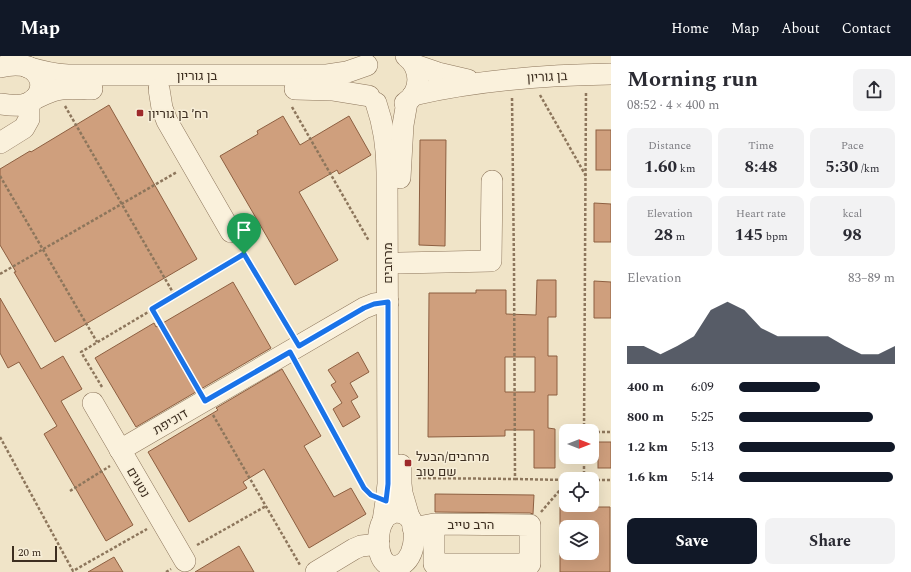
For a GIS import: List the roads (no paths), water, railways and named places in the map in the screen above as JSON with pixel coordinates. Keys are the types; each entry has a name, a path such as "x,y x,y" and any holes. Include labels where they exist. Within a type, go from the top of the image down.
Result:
{"street":[{"name":"בן גוריון","path":"409,59 428,70 458,78 483,82"},
{"name":"מרחבים","path":"409,59 418,78 418,86 410,98 403,125 401,151 400,263 401,478 402,493 411,522"},
{"name":"בן גוריון","path":"2,63 27,67 50,74 68,75 298,76 338,74 357,69 371,60"},
{"name":"מרחבים","path":"371,60 363,73 363,80 365,90 372,99 383,124 387,154 388,484 383,521"},
{"path":"0,144 24,128 29,119 32,101 39,94 41,86 40,79 34,71 27,67"},
{"name":"בן גוריון","path":"0,104 21,105 46,93 68,89 282,89 332,90 372,99 384,106 392,107 399,106 410,98 445,88 483,82 521,78 611,74"},
{"path":"159,89 162,108 167,121 231,232"},
{"path":"400,263 491,261 492,181"},
{"name":"דוכיפת","path":"122,454 205,401 364,308 374,304 388,302"},
{"name":"נטעים","path":"93,403 183,557"},
{"path":"308,569 361,546 383,559 390,566 398,566 405,562 408,563 413,546 414,534 411,522 402,512 395,512 383,521 379,532 383,559"},
{"name":"הרב טייב","path":"411,522 434,524 530,525 530,564 434,564 434,524"}],"place":[{"name":"רח׳ בן גוריון","path":"140,113"},
{"name":"מרחבים/הבעל שם טוב","path":"408,463"}]}
